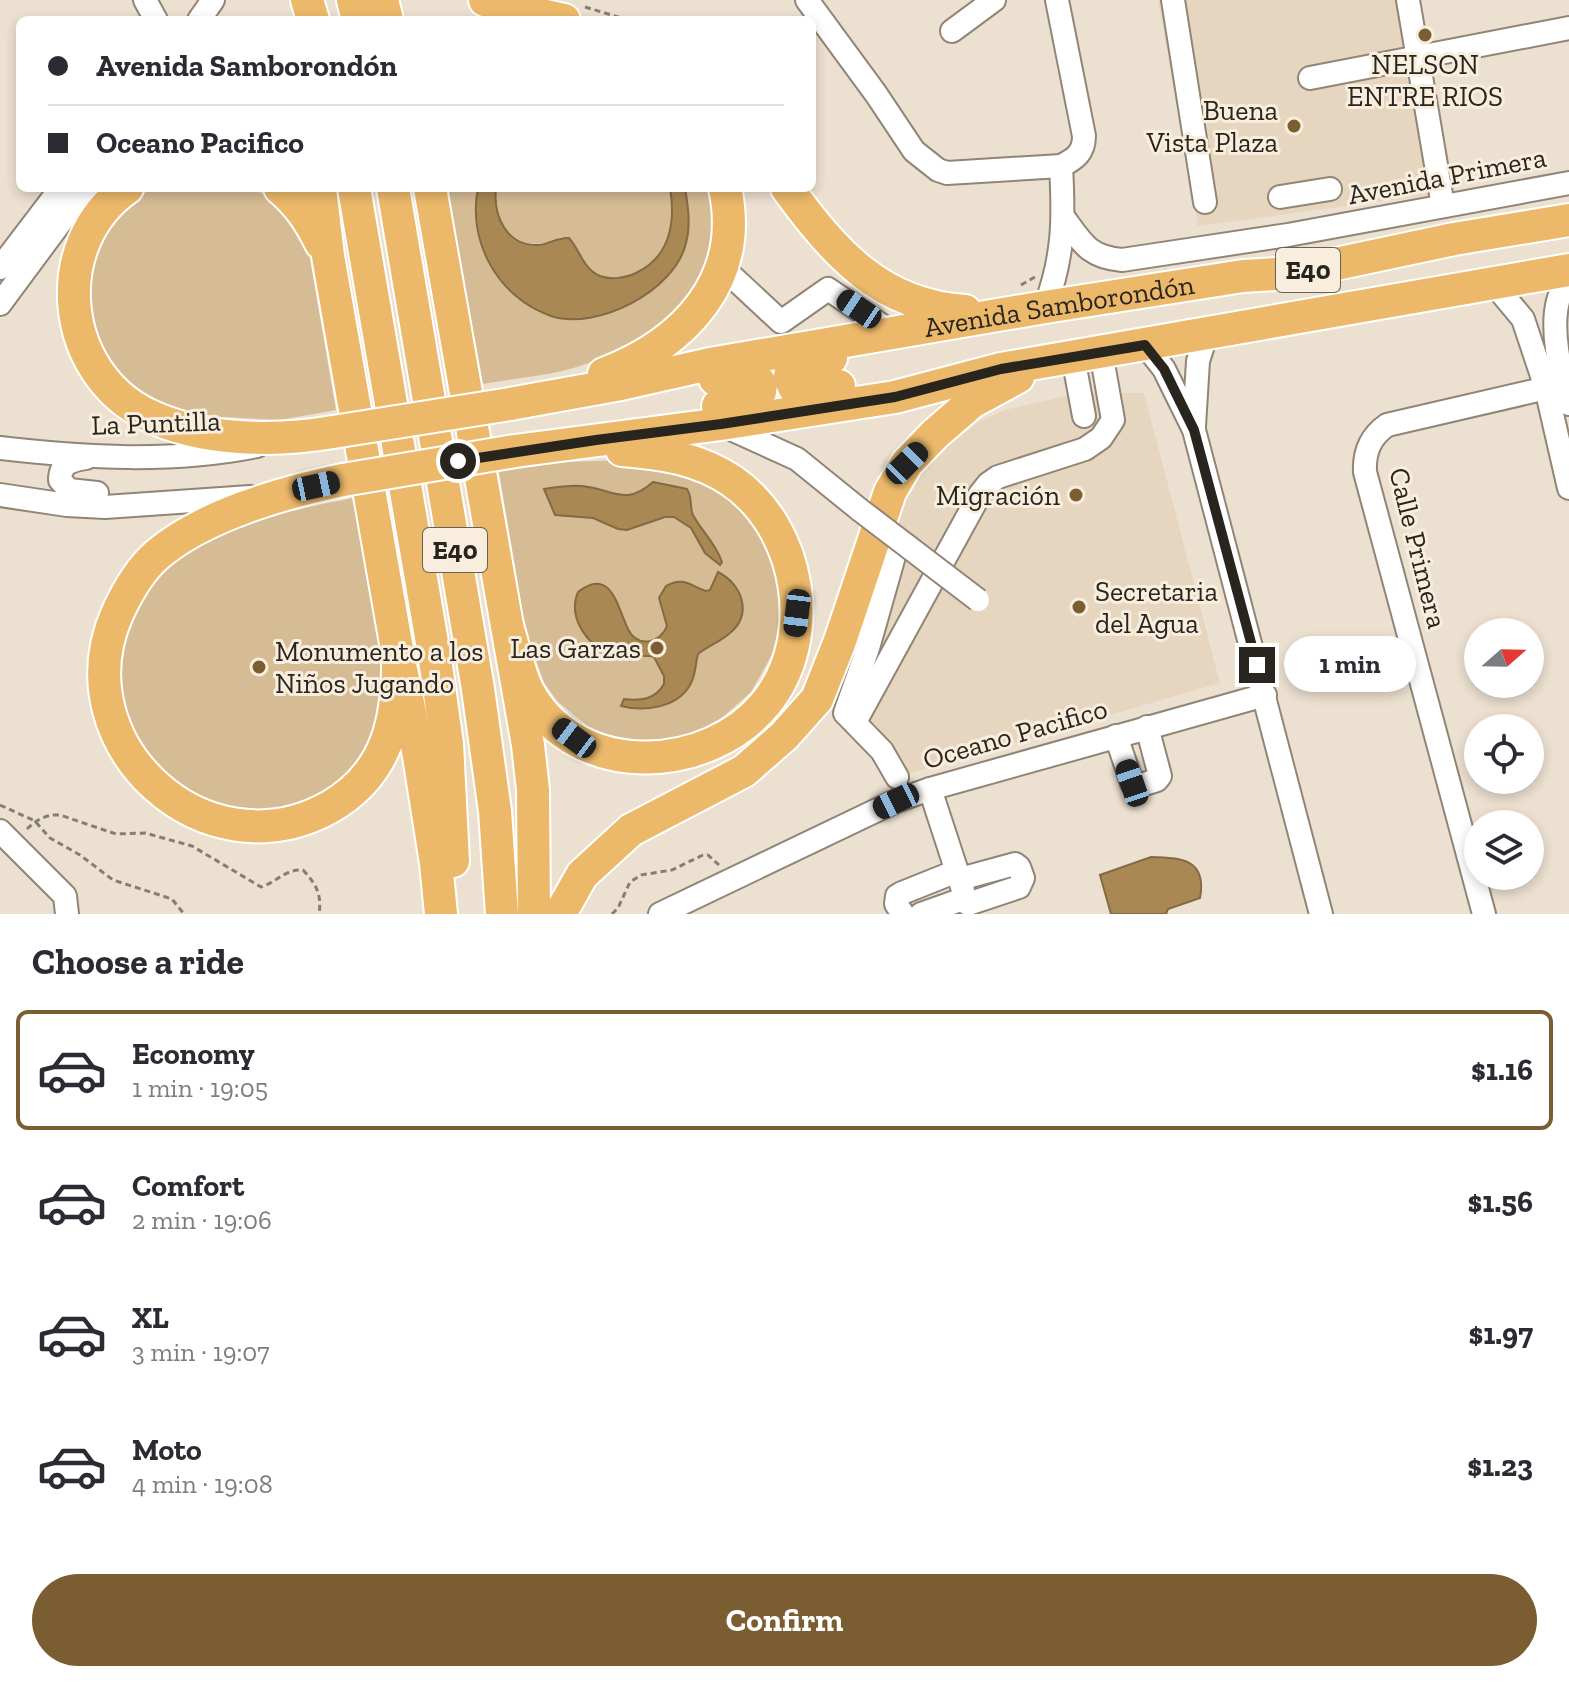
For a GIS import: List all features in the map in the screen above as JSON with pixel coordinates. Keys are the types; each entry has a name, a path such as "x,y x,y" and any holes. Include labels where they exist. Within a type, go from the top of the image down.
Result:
{"highway":[{"path":"485,0 504,7 570,13"},
{"name":"Avenida Samborondón","path":"122,192 93,222 84,241 74,279 74,311 83,347 109,387 147,414 170,424 243,436 323,434 510,404 773,353 960,321 1026,302 1243,276 1293,273 1454,239 1569,220"},
{"path":"285,192 310,220 328,256"},
{"path":"320,192 328,256 398,655 419,756 441,914"},
{"name":"E40","path":"355,192 447,744 454,914"},
{"name":"E40","path":"394,192 478,689 495,811 502,914"},
{"path":"431,192 533,790 534,914"},
{"path":"438,224 440,192"},
{"path":"548,396 626,366 667,342 686,326 722,267 728,228 725,192"},
{"path":"790,192 830,244 865,276 908,299 942,309 972,312 1026,302"},
{"name":"Avenida Samborondón","path":"398,655 399,692 391,735 369,773 339,802 302,819 265,826 245,826 205,817 162,793 147,779 131,759 110,714 104,672 112,626 122,601 155,556 174,542 229,515 293,493 343,480 515,451 895,397 1001,369 1569,270"},
{"path":"960,321 890,347 799,364 791,371 792,383 804,391 894,378 1001,369"},
{"path":"560,914 582,875 631,830 744,771 784,736 839,711 840,641 890,492 907,463 972,402 1074,357"},
{"path":"596,440 667,415 749,401 756,398 761,385 753,374 621,384"},
{"path":"507,626 529,694 541,710 556,725 585,744 638,759 682,754 706,745 750,719 772,693 788,660 797,613 791,571 774,527 749,496 717,472 685,458 555,446"}],"street":[{"path":"807,0 914,151 938,170 947,173 1061,166 1082,151 1084,136 1057,0"},
{"path":"952,31 994,0"},
{"path":"1173,0 1205,202"},
{"path":"1408,0 1443,206"},
{"path":"1310,78 1569,28"},
{"path":"1026,302 1057,273 1064,218 1061,166"},
{"name":"Avenida Primera","path":"1064,218 1093,253 1122,260 1336,227 1569,183"},
{"path":"1280,197 1330,189"},
{"path":"0,304 5,269 58,192"},
{"path":"5,269 82,192"},
{"path":"722,267 781,322"},
{"path":"1569,277 1558,299 1555,318 1569,488"},
{"path":"1493,283 1523,319 1560,392"},
{"path":"773,353 781,322 828,289 893,333"},
{"path":"1194,430 1198,361 1207,333"},
{"path":"1145,345 1164,369 1194,430 1321,914"},
{"path":"1074,357 1084,416"},
{"path":"839,711 988,484 998,477 1085,449 1101,438 1113,420 1074,357"},
{"name":"Calle Primera","path":"1484,914 1365,472 1365,457 1375,433 1387,425 1560,392"},
{"path":"797,459 786,439 790,423 806,411"},
{"path":"721,424 797,459 898,542 978,600"},
{"name":"La Puntilla","path":"0,448 91,457 197,457 323,434"},
{"path":"91,457 76,459 62,467 60,480 69,490 133,496 171,505"},
{"path":"0,495 92,507 171,505 293,493"},
{"path":"839,711 856,686 898,542"},
{"name":"Oceano Pacifico","path":"660,914 896,801 1265,695"},
{"path":"839,711 882,751 897,777"},
{"path":"1116,736 1132,783 1138,786 1157,780 1160,776 1147,727"},
{"path":"930,789 964,893"},
{"path":"0,831 65,896 67,914"},
{"path":"903,914 896,904 897,896 902,893 964,893"},
{"path":"921,914 964,893"}],"path":[{"path":"570,13 595,16"},
{"path":"1026,302 1022,285 1037,276 1050,258 1060,257"},
{"path":"0,805 35,821 50,838 80,855 113,880 165,895 178,904 184,914"},
{"path":"35,821 52,814 60,815 116,834 145,833 173,839 192,846 261,887 289,871 303,870 317,887 319,914"},
{"path":"612,914 630,882 648,872 672,870 693,858 708,855 732,880"}],"shaded area":[{"path":"1158,0 1400,0 1436,194 1198,226"},
{"path":"147,192 259,192 285,211 308,247 336,410 280,420 203,416 165,408 139,394 101,352 86,289 97,240 125,206"},
{"path":"450,192 478,192 476,214 481,240 491,264 506,286 525,302 547,314 573,318 615,310 631,302 688,225 685,192 713,192 713,249 697,287 647,334 584,365 483,384 449,203"},
{"path":"478,192 496,192 497,209 510,235 518,241 539,245 569,238 590,269 604,277 632,275 656,258 671,226 671,192 686,192 688,236 679,261 651,291 611,312 570,319 551,316 532,308 502,282 482,247 476,208"},
{"path":"496,192 671,192 671,226 663,248 647,266 628,276 603,277 588,267 573,246 561,237 532,244 511,236 499,217"},
{"path":"1079,393 1144,393 1220,683 900,776 835,694 893,521 918,476 978,422 1005,410"},
{"path":"624,460 663,465 728,493 762,531 778,575 780,628 773,653 751,692 714,725 694,735 654,745 611,737 593,730 558,702 544,683 523,615 499,472 563,462"},
{"path":"653,482 687,489 693,515 716,549 722,562 720,565 705,553 691,528 674,517 627,530 618,529 593,518 555,515 544,489 582,486 626,495 634,494"},
{"path":"353,498 384,673 379,716 369,742 343,776 329,788 297,804 262,811 208,802 155,765 129,720 121,678 127,632 134,611 158,574 176,559 217,535 261,519"},
{"path":"718,572 733,584 742,600 743,609 737,625 698,654 692,681 677,699 650,708 621,706 624,699 652,696 664,684 664,676 654,657 616,655 589,640 578,622 575,602 578,592 590,585 606,587 617,602 632,635 648,641 659,637 667,626 659,598 666,586 683,582 710,590"},
{"path":"1151,857 1182,860 1196,868 1200,875 1200,898 1168,909 1166,914 1111,914 1100,875"}],"place":[{"name":"NELSON ENTRE RIOS","path":"1425,35"},
{"name":"Buena Vista Plaza","path":"1294,126"},
{"name":"Migración","path":"1076,495"},
{"name":"Secretaria del Agua","path":"1079,607"},
{"name":"Las Garzas","path":"657,648"},
{"name":"Monumento a los Niños Jugando","path":"259,667"}],"route":[{"path":"458,461 895,397 1001,369 1145,345 1164,369 1194,430 1257,665"}]}
